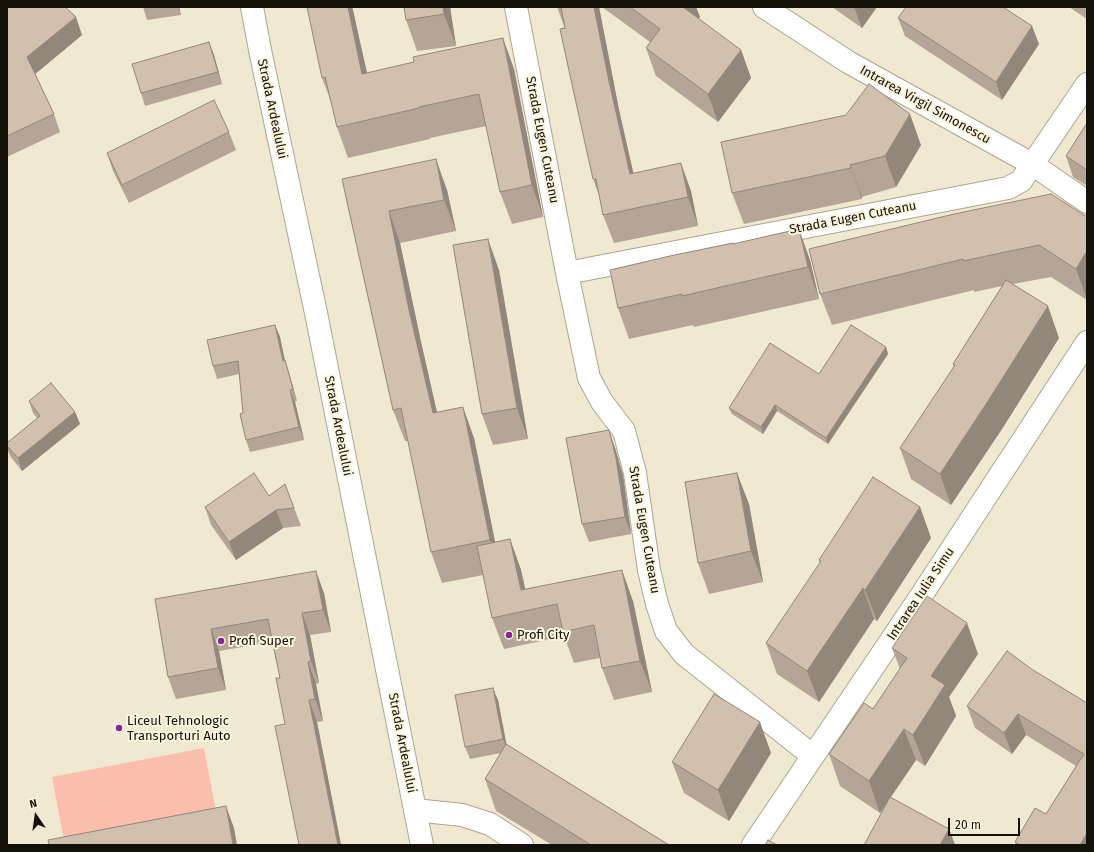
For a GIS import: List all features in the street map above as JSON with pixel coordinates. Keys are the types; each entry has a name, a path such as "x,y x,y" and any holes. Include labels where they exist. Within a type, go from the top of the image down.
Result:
{"street":[{"name":"Strada Ardealului","path":"252,7 316,312 422,845"},
{"name":"Strada Eugen Cuteanu","path":"516,7 567,273 589,378 602,402 624,432 635,473 649,570 657,604 666,631 684,654 813,756"},
{"name":"Intrarea Virgil Simonescu","path":"764,7 848,62 1032,164 1087,202"},
{"name":"Strada Eugen Cuteanu","path":"567,273 1008,188 1021,181 1087,84"},
{"name":"Intrarea Iulia Simu","path":"753,845 921,596 1087,342"},
{"path":"415,810 462,815 485,822 522,845"}],"shaded area":[{"path":"204,748 218,822 65,845 52,777"}],"building":[{"path":"7,7 65,7 76,17 27,57 54,114 7,136"},
{"path":"307,7 348,7 362,74 414,62 413,57 503,38 532,185 500,192 479,94 337,127 325,77 322,78"},
{"path":"404,7 443,7 444,14 406,20"},
{"path":"561,7 594,7 630,174 681,163 688,197 603,215 596,179 593,179 560,29 565,28"},
{"path":"630,7 683,7 741,50 708,94 646,48 660,29"},
{"path":"906,7 1003,7 1032,26 996,82 898,18"},
{"path":"209,42 218,72 141,93 132,64"},
{"path":"869,84 910,114 885,156 850,165 851,168 732,193 721,142 846,115"},
{"path":"214,100 229,132 122,185 107,153"},
{"path":"1087,123 1087,170 1066,156"},
{"path":"436,159 444,200 389,211 409,310 433,413 463,407 490,540 431,552 401,408 393,410 342,179"},
{"path":"1051,194 1087,217 1087,251 1076,269 1039,245 963,261 963,259 820,294 809,249 954,214"},
{"path":"799,229 808,267 682,296 682,294 618,308 610,270"},
{"path":"488,239 517,408 482,414 453,245"},
{"path":"1006,280 1048,306 940,474 900,448 955,365 953,364"},
{"path":"275,325 283,361 285,360 293,389 290,390 299,427 246,440 240,414 243,413 238,361 213,366 207,340"},
{"path":"851,325 886,347 826,438 775,405 761,427 729,408 770,343 819,374"},
{"path":"51,383 75,412 18,458 7,446 7,443 40,416 29,401"},
{"path":"609,430 616,458 625,517 582,524 566,438"},
{"path":"254,473 269,496 285,484 294,508 276,510 229,542 205,507"},
{"path":"737,473 751,551 698,563 685,482"},
{"path":"873,477 920,507 865,590 863,588 807,671 766,643 821,561 819,560"},
{"path":"510,539 521,590 622,570 640,661 602,668 594,625 563,632 557,604 492,618 477,546"},
{"path":"316,571 323,610 302,613 311,661 308,662 315,699 309,700 338,845 299,845 275,726 285,724 276,678 280,678 268,619 211,629 218,668 168,677 155,599"},
{"path":"927,596 967,623 931,676 945,685 913,735 904,729 869,781 829,754 864,703 873,709 907,658 892,648"},
{"path":"1007,651 1033,670 1087,703 1087,833 1080,845 1020,845 1015,842 1035,808 1046,814 1084,754 1018,714 1004,733 967,706"},
{"path":"493,688 503,739 465,747 455,695"},
{"path":"714,694 760,722 718,790 672,762"},
{"path":"506,744 669,845 591,845 485,779"},
{"path":"890,797 949,829 940,845 864,845"},
{"path":"226,806 233,845 49,845 48,840"},
{"path":"768,840 777,845 765,845"}],"place":[{"name":"Profi City","path":"509,635"},
{"name":"Profi Super","path":"221,641"},
{"name":"Liceul Tehnologic Transporturi Auto","path":"119,728"}]}
